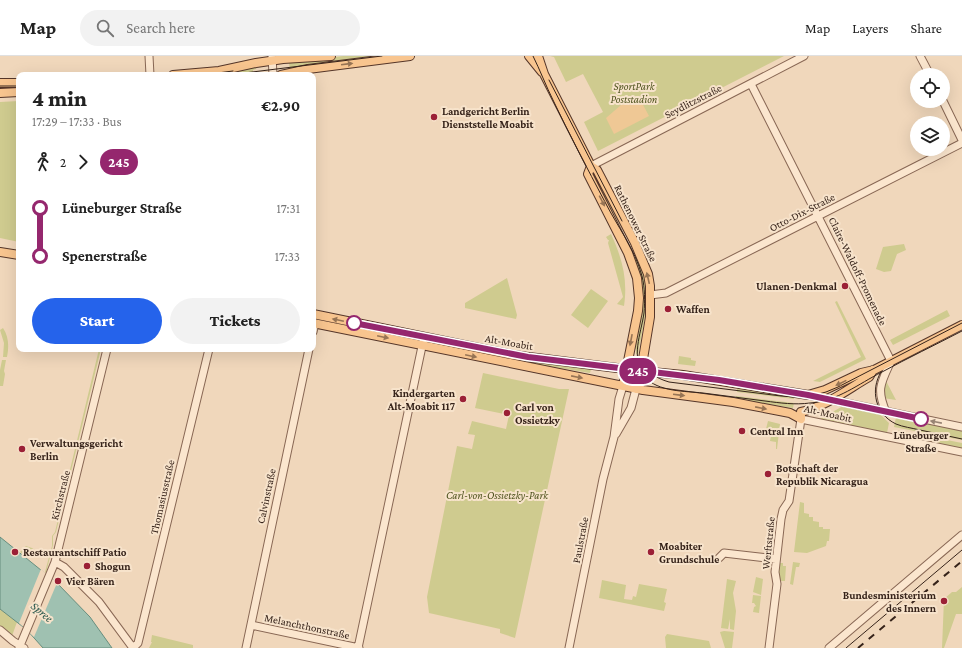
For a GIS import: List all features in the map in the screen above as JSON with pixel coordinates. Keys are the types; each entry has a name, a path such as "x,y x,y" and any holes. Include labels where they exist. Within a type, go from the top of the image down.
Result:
{"main road":[{"path":"208,72 219,71 273,58 331,56"},
{"path":"294,72 410,56"},
{"name":"Rathenower Straße","path":"529,56 544,74"},
{"name":"Rathenower Straße","path":"538,56 544,74 591,166 597,170 638,250 648,274 650,317 641,371 636,389"},
{"path":"0,83 16,83"},
{"path":"0,92 16,92"},
{"name":"Rathenower Straße","path":"591,166 588,174 621,237 633,263 637,278 639,298 638,311 626,369"},
{"path":"0,252 16,255"},
{"name":"Alt-Moabit","path":"316,315 424,342 636,389 733,402 801,415"},
{"name":"Alt-Moabit","path":"316,323 424,342 520,356 724,381 808,395"},
{"path":"808,395 825,390 861,373 873,370 962,325"},
{"name":"Paulstraße","path":"622,386 626,369"},
{"path":"801,415 869,377 873,370"}],"street":[{"path":"149,56 150,72"},
{"name":"Seydlitzstraße","path":"591,166 804,56"},
{"path":"920,56 926,68"},
{"path":"273,58 273,72"},
{"name":"Claire-Waldoff-Promenade","path":"751,84 891,361"},
{"path":"946,108 962,140"},
{"name":"Otto-Dix-Straße","path":"650,295 666,293 962,143"},
{"path":"359,648 424,342"},
{"name":"Kirchstraße","path":"21,647 55,562 106,352"},
{"name":"Thomasiusstraße","path":"133,648 140,639 207,352"},
{"name":"Calvinstraße","path":"246,648 308,352"},
{"path":"886,412 881,400 880,388 891,361"},
{"name":"Paulstraße","path":"569,648 603,479 614,437 622,386"},
{"name":"Paulstraße","path":"614,437 631,408 636,389"},
{"name":"Alt-Moabit","path":"808,395 962,427"},
{"name":"Alt-Moabit","path":"801,415 962,452"},
{"name":"Werftstraße","path":"769,648 778,584 775,572 776,559 783,510 790,498 801,415"},
{"path":"829,648 962,535"},
{"path":"719,558 724,553 776,559"},
{"path":"55,562 64,566 99,602 133,648"},
{"name":"Melanchthonstraße","path":"251,625 359,648"},
{"path":"0,630 21,647"}],"green space":[{"path":"343,56 398,56 287,72 287,69 290,69 289,63"},
{"name":"SportPark Poststadion","path":"550,56 784,56 598,151 584,122 603,112 583,74 566,82 554,57"},
{"path":"255,64 256,69 253,70 253,72 206,72"},
{"path":"16,101 16,241 0,238 0,102"},
{"path":"599,181 629,239 596,182"},
{"path":"611,234 621,260 625,278 624,306 617,304 623,297 608,243 609,240 606,237"},
{"path":"904,244 906,250 897,254 891,271 884,272 876,269 883,247"},
{"path":"638,256 645,276 647,306 638,354 636,354 636,349 634,349 640,318 634,258"},
{"path":"507,278 517,315 516,319 465,308 465,303"},
{"path":"591,289 608,301 588,328 571,315"},
{"path":"837,301 866,359 820,382 813,381 861,357 835,302"},
{"path":"947,310 950,316 893,345 890,340"},
{"path":"3,328 8,342 7,357 3,357 4,343 0,330"},
{"path":"435,343 591,369 590,373 529,363 434,345"},
{"path":"98,352 100,352 56,532 53,536 53,545 46,573 52,546 52,536 55,532"},
{"path":"679,356 691,358 691,360 696,361 695,366 678,364"},
{"path":"2,360 6,360 4,371 5,374 3,386 0,386 0,370"},
{"name":"Carl-von-Ossietzky-Park","path":"483,373 559,389 569,389 515,638 500,633 500,629 429,613 427,597 457,446 472,449 475,435 468,434 472,421 506,429 509,415 475,408"},
{"path":"885,379 896,400 883,398"},
{"path":"737,387 794,396 794,399 737,392"},
{"path":"736,396 794,403 793,408 736,399"},
{"path":"843,406 879,413 889,423 887,433 820,419"},
{"path":"896,417 962,430 962,440 894,427"},
{"path":"768,421 780,424 777,449 776,442 770,441 772,431 766,429"},
{"path":"896,430 962,443 962,448 892,434 893,431"},
{"path":"800,502 804,503 804,513 809,514 809,517 813,517 813,521 819,522 819,527 823,527 823,529 830,529 829,541 827,541 826,546 807,553 794,552"},
{"path":"26,546 39,553 27,557 20,552"},
{"path":"793,562 800,563 799,567 796,567 793,585 790,584"},
{"path":"779,563 783,563 783,566 786,566 785,581 781,581 778,573"},
{"path":"756,577 763,579 761,595 753,592"},
{"path":"727,579 736,581 733,593 736,611 734,630 730,629 730,619 728,629 721,628"},
{"path":"602,580 626,585 624,599 632,600 633,596 636,597 639,584 667,589 664,602 666,603 664,611 599,598"},
{"path":"962,587 962,614 956,614 944,648 942,648 944,599 952,592 956,592"},
{"path":"753,595 761,596 759,613 753,612 754,607 756,606 752,603"},
{"path":"0,609 17,622 12,636 0,626"},
{"path":"720,632 734,632 732,648 725,648"},
{"path":"667,634 709,641 711,648 666,648 665,637"},
{"path":"152,635 193,645 193,648 149,648 152,642"}],"sand":[{"path":"641,101 649,116 614,134 606,118 621,105"}],"water":[{"name":"Spree","path":"0,537 57,583 90,617 112,648 43,648 27,630 0,609"}],"pier":[{"path":"41,569 57,583 34,637 19,623"}],"tram line":[{"path":"252,72 382,56"},
{"path":"533,56 550,95 639,266 643,281 645,299 637,354 641,370 650,382 657,386 672,390 788,404 820,402 848,391 962,331"},
{"path":"225,72 233,71"},
{"path":"549,80 622,221"},
{"path":"0,86 16,86"},
{"path":"642,357 643,362 651,373 669,382 781,396 811,396 838,387 962,323"},
{"path":"881,372 876,386 876,401 883,414 889,420 902,426 962,439"},
{"path":"846,648 962,550"}],"railway":[{"path":"858,648 962,561"}],"bus line":[{"name":"245","path":"354,323 513,355 612,368 683,375 750,385 789,393 808,395 921,419"}],"place":[{"name":"Landgericht Berlin Dienststelle Moabit","path":"434,117"},
{"name":"Ulanen-Denkmal","path":"845,286"},
{"name":"Waffen","path":"668,309"},
{"name":"Kindergarten Alt-Moabit 117","path":"463,399"},
{"name":"Carl von Ossietzky","path":"507,413"},
{"name":"Lüneburger Straße","path":"921,419"},
{"name":"Central Inn","path":"742,431"},
{"name":"Verwaltungsgericht Berlin","path":"22,449"},
{"name":"Botschaft der Republik Nicaragua","path":"768,474"},
{"name":"Restaurantschiff Patio","path":"15,552"},
{"name":"Moabiter Grundschule","path":"651,552"},
{"name":"Shogun","path":"87,566"},
{"name":"Vier Bären","path":"58,581"},
{"name":"Bundesministerium des Innern","path":"944,601"}]}
